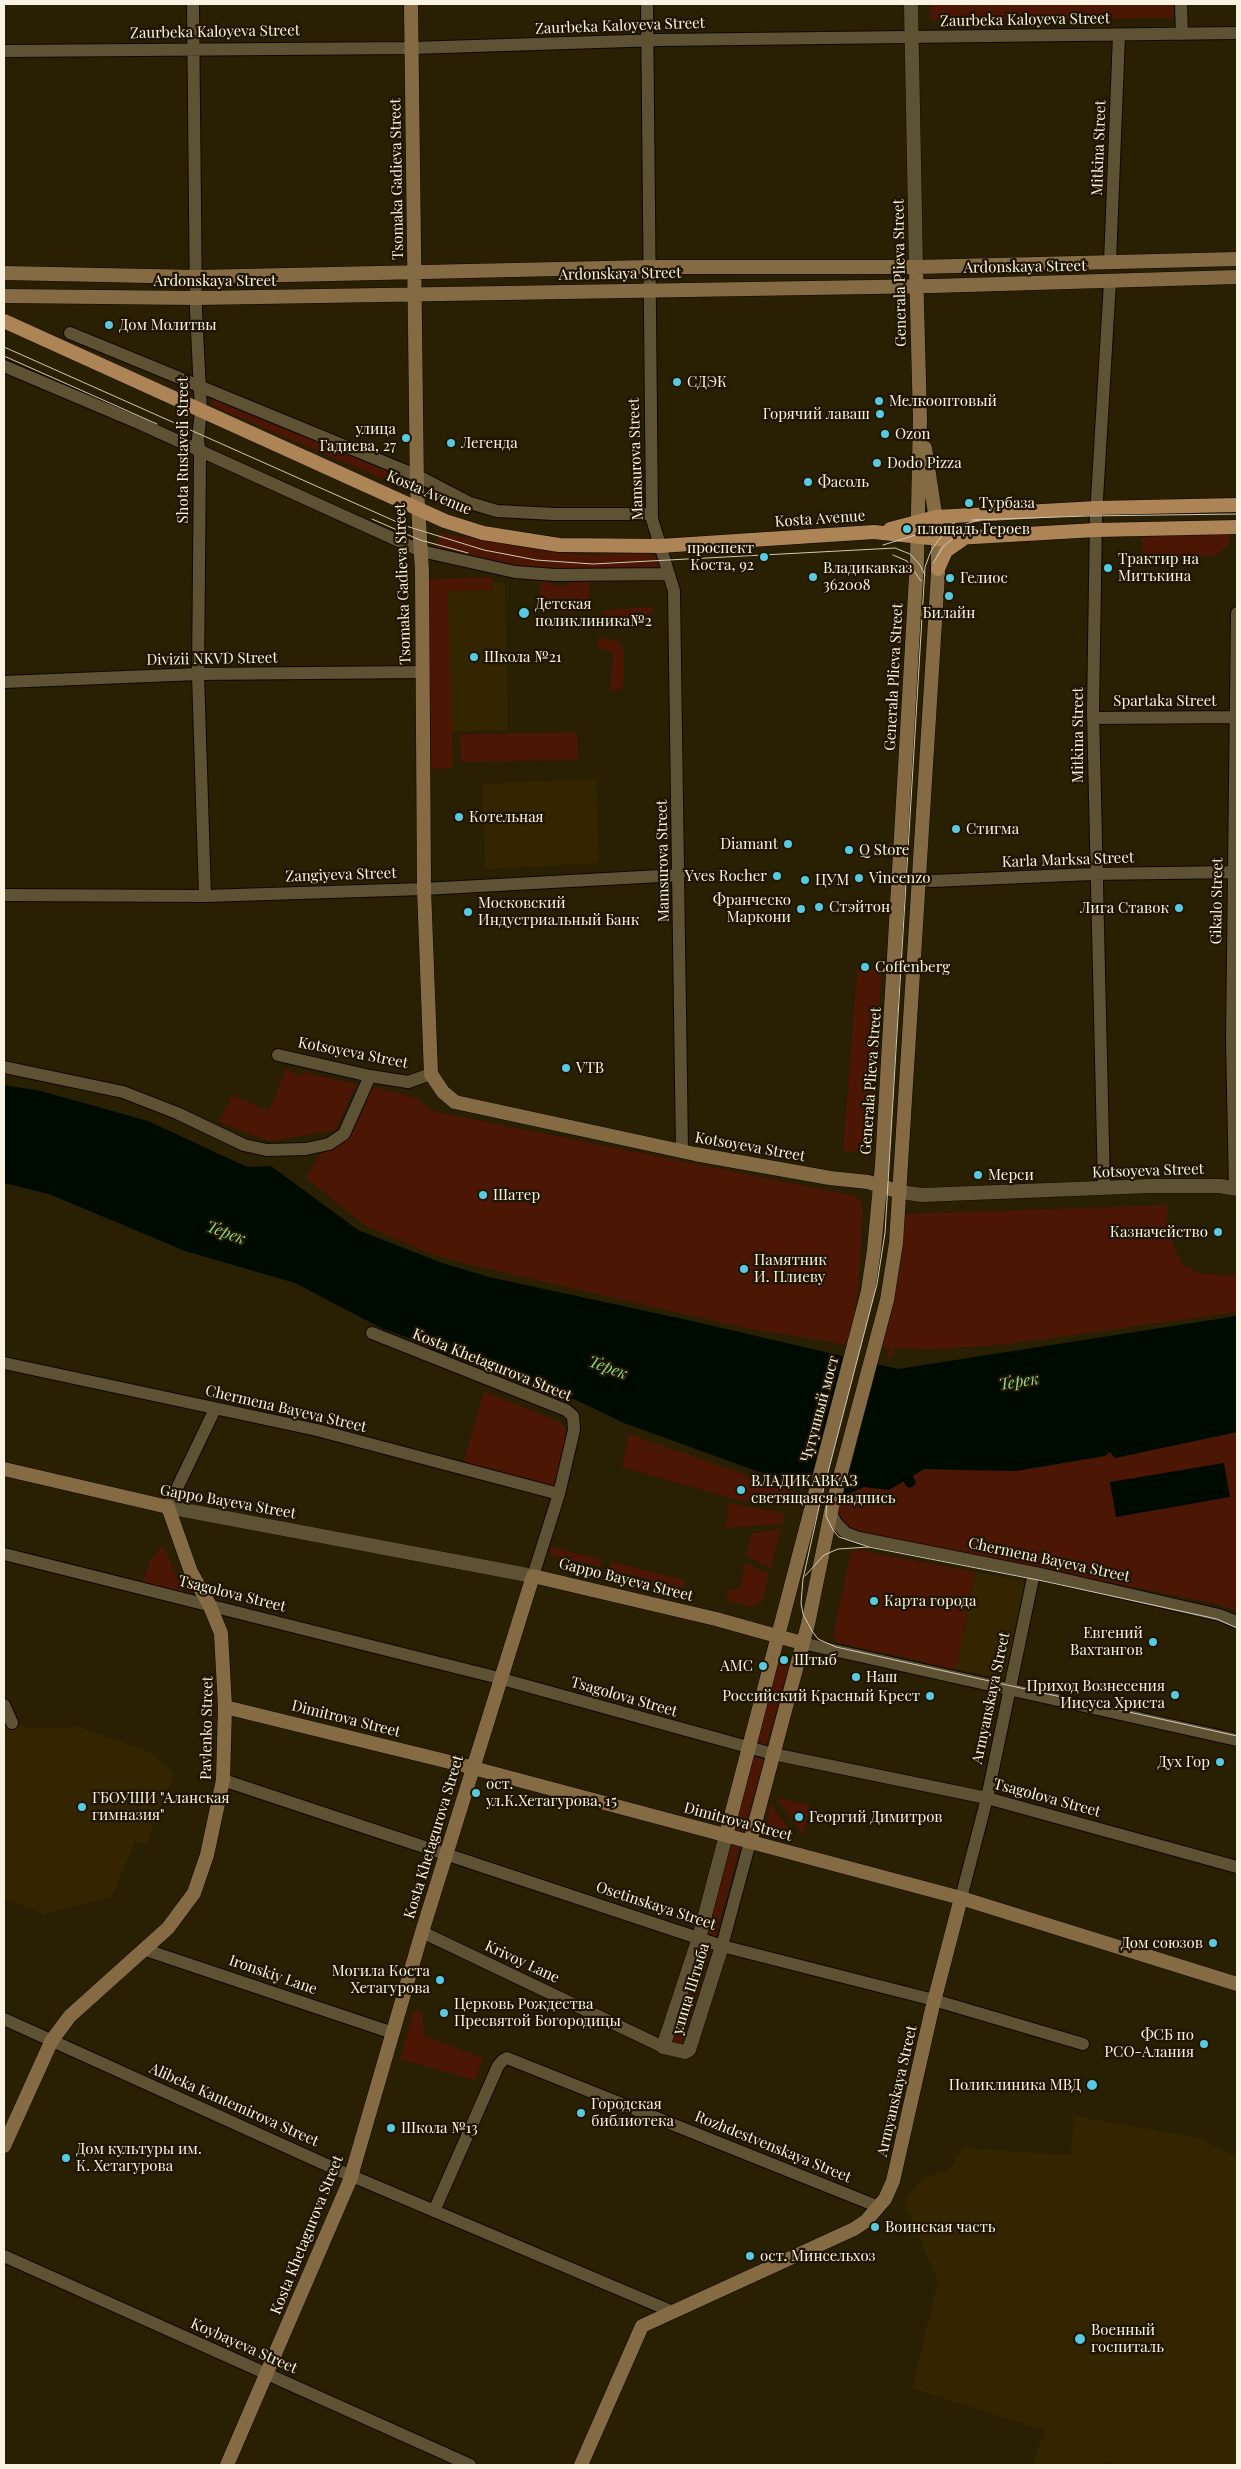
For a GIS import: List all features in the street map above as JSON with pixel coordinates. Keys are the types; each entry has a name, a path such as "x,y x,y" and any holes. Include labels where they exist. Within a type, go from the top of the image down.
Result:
{"main road":[{"name":"Tsomaka Gadieva Street","path":"411,4 424,889 431,1074"},
{"name":"Ardonskaya Street","path":"4,273 197,276 649,267 916,267 1237,259"},
{"name":"Generala Plieva Street","path":"852,1349 868,1292 879,1186 899,878 918,529 920,419 916,267"},
{"name":"Ardonskaya Street","path":"4,296 197,298 917,286 1237,277"},
{"name":"Kosta Avenue","path":"7,324 445,521 483,532 560,546 602,548 660,546 918,529 939,538 1096,530 1237,527"},
{"path":"832,1510 892,1270 900,1192 939,538 920,419"},
{"name":"Kosta Avenue","path":"918,529 936,517 1096,508 1237,505"},
{"path":"938,569 946,551 967,536"},
{"name":"Kotsoyeva Street","path":"431,1074 443,1092 455,1102 682,1151 830,1178 868,1182 900,1192"},
{"name":"Чугунный мост","path":"778,1635 852,1349"},
{"name":"Gappo Bayeva Street","path":"4,1469 168,1507"},
{"name":"Pavlenko Street","path":"4,2146 52,2040 70,2016 168,1928 194,1893 207,1855 224,1780 225,1707 221,1633 209,1604 191,1572 168,1507"},
{"name":"улица Штыба","path":"750,1842 824,1555 832,1510"},
{"name":"Gappo Bayeva Street","path":"533,1576 778,1635 802,1643"},
{"name":"Kosta Khetagurova Street","path":"227,2465 351,2175 422,1932 448,1854 472,1768 533,1576"},
{"name":"улица Штыба","path":"726,1835 778,1635"},
{"name":"Dimitrova Street","path":"225,1707 472,1768 961,1898 1237,1984"},
{"name":"Armyanskaya Street","path":"581,2465 642,2326 854,2229 866,2221 879,2207 893,2181 934,2000 961,1898"}],"street":[{"name":"Shota Rustaveli Street","path":"193,4 197,298 201,410 199,451 198,674 205,896"},
{"name":"Mamsurova Street","path":"647,4 651,514 674,591 682,1151"},
{"name":"Generala Plieva Street","path":"912,4 916,267"},
{"path":"1181,4 1182,34"},
{"name":"Zaurbeka Kaloyeva Street","path":"4,51 412,48 647,41 1237,33"},
{"name":"Mitkina Street","path":"1110,262 1119,35"},
{"name":"Mitkina Street","path":"1104,1188 1093,718 1096,508 1110,281"},
{"path":"70,333 418,476 470,503 497,511 554,514 651,514"},
{"path":"4,366 199,451 420,551 515,572 556,575 669,574"},
{"name":"Gikalo Street","path":"1236,1189 1234,1040 1237,613"},
{"name":"Divizii NKVD Street","path":"4,682 198,674 422,672"},
{"name":"Spartaka Street","path":"1093,718 1236,717"},
{"name":"Karla Marksa Street","path":"899,878 918,880 1236,872"},
{"name":"Zangiyeva Street","path":"4,895 205,896 424,889 679,875"},
{"name":"Kotsoyeva Street","path":"278,1055 370,1076 408,1082 431,1074"},
{"path":"4,1067 123,1092 177,1112 244,1145 267,1150 306,1149 329,1144 344,1134 370,1076"},
{"name":"Kotsoyeva Street","path":"900,1192 922,1196 1160,1186 1220,1186 1236,1189"},
{"name":"Kosta Khetagurova Street","path":"372,1333 566,1410 573,1416 574,1430 559,1494 533,1576"},
{"name":"Chermena Bayeva Street","path":"4,1363 317,1430 559,1494"},
{"path":"168,1507 215,1409"},
{"name":"Gappo Bayeva Street","path":"168,1507 533,1576"},
{"name":"Chermena Bayeva Street","path":"832,1510 836,1523 846,1533 853,1536 1034,1573 1218,1615 1237,1622"},
{"name":"Tsagolova Street","path":"4,1554 209,1604 501,1679 748,1748 986,1798 1237,1868"},
{"name":"Armyanskaya Street","path":"961,1898 986,1798 1034,1573"},
{"name":"Gappo Bayeva Street","path":"802,1643 1237,1740"},
{"path":"4,1705 12,1723"},
{"name":"Osetinskaya Street","path":"224,1780 722,1946 934,2000 1083,2044"},
{"name":"улица Штыба","path":"726,1835 699,1938 664,2047 685,2052 689,2050 722,1946 750,1842"},
{"name":"Krivoy Lane","path":"422,1932 664,2047"},
{"name":"Ironskiy Lane","path":"143,1949 393,2033"},
{"name":"Alibeka Kantemirova Street","path":"4,2019 351,2175 673,2312"},
{"name":"Rozhdestvenskaya Street","path":"434,2211 498,2066 507,2058 879,2207"},
{"name":"Koybayeva Street","path":"4,2256 470,2465"}],"shaded area":[{"path":"930,4 1173,4 1173,18 930,20"},
{"path":"215,395 399,473 394,484 211,405"},
{"path":"440,533 550,552 589,555 646,553 660,557 662,571 570,572 505,564 436,547 436,541"},
{"path":"1141,533 1229,533 1229,545 1215,556 1142,558"},
{"path":"492,577 493,590 448,591 453,768 432,769 427,579"},
{"path":"583,580 589,582 589,606 577,613 538,610 541,581 561,586"},
{"name":"Школа №21","path":"505,582 508,730 444,732 440,583"},
{"path":"653,607 653,613 638,617 632,624 613,621 605,616 603,610"},
{"path":"598,638 616,640 624,650 624,681 622,689 610,691 613,653 598,647"},
{"path":"577,733 578,760 461,762 460,734"},
{"path":"596,779 599,863 485,869 482,784"},
{"path":"857,969 882,970 869,1152 843,1151"},
{"path":"286,1069 301,1076 303,1072 356,1084 336,1130 269,1141 219,1122 232,1095 269,1111"},
{"path":"371,1086 417,1098 432,1111 855,1196 861,1200 863,1210 858,1290 849,1345 745,1328 467,1264 431,1254 366,1226 306,1178 320,1154 352,1130"},
{"path":"1167,1205 1169,1231 1181,1264 1202,1274 1237,1275 1237,1312 1008,1344 932,1350 895,1348 890,1359 887,1357 889,1348 879,1348 895,1296 905,1214"},
{"path":"484,1391 562,1423 566,1430 568,1441 555,1489 463,1465"},
{"path":"1237,1432 1237,1612 1222,1605 865,1533 850,1528 837,1517 843,1496 864,1487 889,1490 924,1469 984,1471 1106,1455 1110,1452 1115,1458"},
{"path":"629,1434 803,1495 804,1499 741,1501 622,1467"},
{"path":"729,1503 785,1513 782,1524 725,1528"},
{"path":"780,1529 771,1568 746,1556 752,1533"},
{"path":"163,1545 183,1590 190,1600 142,1584 150,1561"},
{"path":"551,1547 602,1560 600,1567 550,1555"},
{"path":"860,1550 975,1572 956,1669 838,1643 833,1636 851,1551"},
{"path":"612,1562 685,1580 683,1588 610,1570"},
{"path":"745,1563 769,1574 762,1601 752,1607 729,1601 726,1591 740,1589"},
{"path":"975,1572 1023,1581 1028,1588 1008,1672 1002,1678 956,1669"},
{"path":"780,1657 790,1661 765,1749 756,1747"},
{"name":"ГБОУШИ \"Аланская гимназия\"","path":"4,1721 31,1728 79,1727 150,1752 174,1773 146,1845 135,1841 112,1897 44,1914 4,1898"},
{"path":"752,1757 764,1759 742,1837 731,1835"},
{"path":"777,1798 810,1806 803,1835"},
{"path":"771,1803 792,1835 765,1829"},
{"path":"730,1845 740,1847 715,1939 706,1937"},
{"path":"704,1943 712,1946 680,2049 671,2046"},
{"path":"414,2010 422,2012 424,2036 483,2058 475,2080 400,2059"},
{"name":"Военный госпиталь","path":"1074,2116 1195,2137 1237,2157 1237,2465 1116,2465 1104,2461 1103,2465 1032,2465 1045,2431 912,2388 938,2282 904,2202 922,2178 949,2170 963,2148 1071,2155"}],"water":[{"name":"Терек","path":"4,1085 41,1091 148,1121 247,1167 271,1166 358,1230 442,1263 489,1277 692,1321 898,1369 1237,1316 1237,1432 1115,1458 1110,1452 1105,1456 1016,1471 924,1469 889,1490 864,1487 843,1496 806,1489 624,1423 574,1399 479,1364 440,1353 420,1342 383,1329 295,1283 185,1251 49,1194 4,1183"},
{"path":"1224,1463 1230,1497 1116,1517 1110,1482"}],"pier":[{"path":"845,1354 877,1362 841,1498 807,1492"}],"waterway":[{"path":"901,1465 910,1482"}],"tram line":[{"path":"4,347 406,526 484,550 536,560 593,564 895,548 910,554 920,565 925,575"},
{"path":"4,356 157,424"},
{"path":"972,520 1237,514"},
{"path":"372,519 420,540 468,553"},
{"path":"979,520 956,527 939,539 931,551 925,567 885,1233 877,1284 819,1507 803,1579 801,1603 803,1614 818,1639 836,1647 1237,1736"},
{"path":"883,545 955,523"},
{"path":"933,563 943,547 959,533 968,529"},
{"path":"893,555 907,561 921,581"},
{"path":"827,1498 826,1516 833,1530 839,1537 869,1547"},
{"path":"805,1576 824,1555 838,1549 869,1547 1043,1581 1217,1619 1237,1628"}],"place":[{"name":"Дом Молитвы","path":"109,325"},
{"name":"СДЭК","path":"677,382"},
{"name":"Мелкооптовый","path":"879,401"},
{"name":"Горячий лаваш","path":"880,414"},
{"name":"Ozon","path":"885,434"},
{"name":"улица Гадиева, 27","path":"406,438"},
{"name":"Легенда","path":"451,443"},
{"name":"Dodo Pizza","path":"877,463"},
{"name":"Фасоль","path":"808,482"},
{"name":"Турбаза","path":"969,503"},
{"name":"площадь Героев","path":"907,529"},
{"name":"проспект Коста, 92","path":"764,557"},
{"name":"Трактир на Митькина","path":"1108,568"},
{"name":"Владикавказ 362008","path":"813,577"},
{"name":"Гелиос","path":"950,578"},
{"name":"Билайн","path":"949,596"},
{"name":"Детская поликлиника№2","path":"524,613"},
{"name":"Школа №21","path":"474,657"},
{"name":"Котельная","path":"459,817"},
{"name":"Стигма","path":"956,829"},
{"name":"Diamant","path":"788,844"},
{"name":"Q Store","path":"849,850"},
{"name":"Yves Rocher","path":"777,876"},
{"name":"Vincenzo","path":"859,878"},
{"name":"ЦУМ","path":"805,880"},
{"name":"Стэйтон","path":"819,907"},
{"name":"Лига Ставок","path":"1179,908"},
{"name":"Франческо Маркони","path":"801,909"},
{"name":"Московский Индустриальный Банк","path":"468,912"},
{"name":"Coffenberg","path":"865,967"},
{"name":"VTB","path":"566,1068"},
{"name":"Мерси","path":"978,1175"},
{"name":"Шатер","path":"483,1195"},
{"name":"Казначейство","path":"1218,1232"},
{"name":"Памятник И. Плиеву","path":"744,1269"},
{"name":"ВЛАДИКАВКАЗ светящаяся надпись","path":"741,1490"},
{"name":"Карта города","path":"874,1601"},
{"name":"Евгений Вахтангов","path":"1153,1642"},
{"name":"Штыб","path":"784,1660"},
{"name":"АМС","path":"763,1666"},
{"name":"Наш","path":"856,1677"},
{"name":"Приход Вознесения Иисуса Христа","path":"1175,1695"},
{"name":"Российский Красный Крест","path":"930,1696"},
{"name":"Дух Гор","path":"1220,1762"},
{"name":"ост. ул.К.Хетагурова, 15","path":"476,1793"},
{"name":"ГБОУШИ \"Аланская гимназия\"","path":"82,1807"},
{"name":"Георгий Димитров","path":"799,1817"},
{"name":"Дом союзов","path":"1213,1943"},
{"name":"Могила Коста Хетагурова","path":"440,1980"},
{"name":"Церковь Рождества Пресвятой Богородицы","path":"444,2013"},
{"name":"ФСБ по РСО-Алания","path":"1204,2044"},
{"name":"Поликлиника МВД","path":"1092,2085"},
{"name":"Городская библиотека","path":"581,2113"},
{"name":"Школа №13","path":"391,2128"},
{"name":"Дом культуры им. К. Хетагурова","path":"66,2158"},
{"name":"Воинская часть","path":"875,2227"},
{"name":"ост. Минсельхоз","path":"750,2256"},
{"name":"Военный госпиталь","path":"1080,2339"}]}
